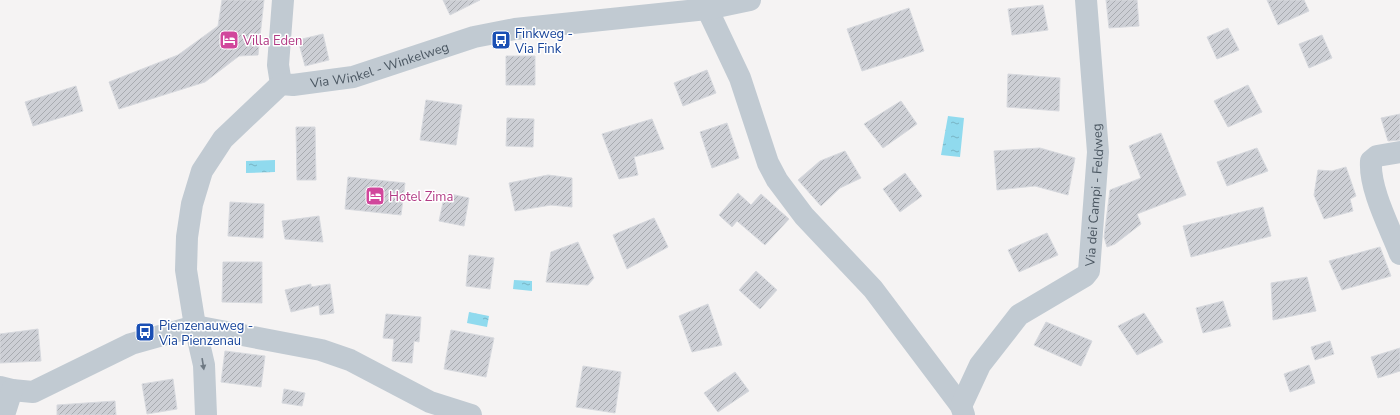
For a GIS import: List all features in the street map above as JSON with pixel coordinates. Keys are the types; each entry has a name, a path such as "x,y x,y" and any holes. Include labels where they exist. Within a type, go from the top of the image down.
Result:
{"street":[{"path":"206,415 204,365 195,326 186,270 187,237 192,204 202,170 223,139 282,84 278,65 283,0"},
{"name":"Via Winkel - Winkelweg","path":"282,84 293,85 353,77 474,37 510,30 750,0"},
{"name":"Via dei Campi - Feldweg","path":"963,410 980,365 1019,315 1084,276 1088,270 1098,152 1086,0"},
{"path":"705,5 740,78 768,163 777,180 804,216 873,289 963,410"},
{"path":"1400,152 1377,156 1371,161 1370,171 1378,199 1400,254"},
{"path":"4,415 6,388 33,392 131,344 195,326 321,350 350,360 429,409 471,415"}],"water":[{"path":"948,116 964,118 960,157 941,155"},
{"path":"275,160 275,172 246,173 246,161"},
{"path":"514,280 532,281 532,291 513,289"},
{"path":"469,312 489,316 487,327 467,323"}],"building":[{"name":"Villa Eden","path":"222,0 264,0 258,55 239,56 205,82 119,109 109,82 178,55 218,26"},
{"path":"443,0 480,0 450,15"},
{"path":"1106,0 1137,0 1139,26 1109,28"},
{"path":"1267,0 1304,0 1309,11 1278,25"},
{"path":"1043,5 1048,30 1012,35 1008,9"},
{"path":"909,8 924,51 862,71 847,29"},
{"path":"1228,28 1239,50 1217,59 1207,37"},
{"path":"323,34 329,60 305,66 298,40"},
{"path":"1322,35 1332,58 1309,68 1299,44"},
{"path":"506,56 535,56 535,85 506,85"},
{"path":"707,70 716,93 683,106 674,83"},
{"path":"1008,74 1060,78 1059,111 1007,107"},
{"path":"1248,85 1262,112 1228,127 1214,101"},
{"path":"76,86 83,111 33,126 25,102"},
{"path":"426,100 462,105 456,145 420,140"},
{"path":"901,101 917,124 883,148 864,124"},
{"path":"1400,114 1400,140 1388,141 1381,118"},
{"path":"507,118 534,119 533,147 506,146"},
{"path":"652,119 664,149 634,157 638,175 619,179 602,134"},
{"path":"727,123 739,158 712,168 700,132"},
{"path":"296,127 315,127 316,180 297,180"},
{"path":"1161,133 1186,195 1137,214 1141,224 1115,244 1107,247 1104,237 1110,190 1141,178 1129,146"},
{"path":"1040,148 1075,158 1068,195 1035,186 997,190 994,151"},
{"path":"1257,148 1268,171 1227,186 1217,162"},
{"path":"845,151 861,178 840,188 821,206 798,180 820,161"},
{"path":"1346,167 1356,196 1350,199 1353,211 1324,219 1314,195 1318,170 1332,171"},
{"path":"905,173 922,196 900,212 883,189"},
{"path":"548,175 572,178 572,207 551,205 515,211 509,183"},
{"name":"Hotel Zima","path":"348,177 405,183 401,215 345,209"},
{"path":"445,193 469,198 464,226 439,221"},
{"path":"738,193 751,205 761,194 789,219 765,245 737,221 732,227 719,215"},
{"path":"230,202 264,204 263,238 228,236"},
{"path":"1263,207 1271,236 1191,257 1183,226"},
{"path":"319,216 323,242 285,239 282,221"},
{"path":"654,218 668,247 627,269 613,235"},
{"path":"1047,233 1058,255 1019,272 1008,250"},
{"path":"578,242 594,278 588,285 546,282 551,252"},
{"path":"1380,247 1391,276 1342,290 1329,261"},
{"path":"469,255 494,258 490,289 466,286"},
{"path":"223,262 262,262 262,303 222,302"},
{"path":"756,271 777,290 760,309 739,290"},
{"path":"1307,277 1316,311 1273,320 1271,283"},
{"path":"311,284 311,287 330,284 334,313 320,315 319,305 291,312 285,290"},
{"path":"1223,301 1231,326 1203,333 1196,308"},
{"path":"708,304 722,345 692,352 679,316"},
{"path":"1144,313 1163,342 1137,355 1118,326"},
{"path":"386,314 421,317 419,342 414,341 412,363 392,361 394,339 383,338"},
{"path":"1046,322 1092,341 1081,366 1034,345"},
{"path":"38,329 41,361 0,363 0,334"},
{"path":"451,330 494,338 486,377 444,369"},
{"path":"1330,341 1334,354 1315,360 1311,347"},
{"path":"1400,348 1400,371 1378,378 1371,357"},
{"path":"225,351 265,356 261,387 221,382"},
{"path":"1309,365 1315,383 1290,392 1284,374"},
{"path":"583,366 621,372 615,413 576,407"},
{"path":"735,372 749,391 718,412 704,393"},
{"path":"173,379 177,409 147,414 142,384"},
{"path":"284,389 305,393 302,406 282,403"},
{"path":"115,401 116,415 57,415 57,405"}],"place":[{"name":"Villa Eden","path":"229,40"},
{"name":"Finkweg - Via Fink","path":"501,40"},
{"name":"Hotel Zima","path":"375,196"},
{"name":"Pienzenauweg - Via Pienzenau","path":"145,332"}]}
